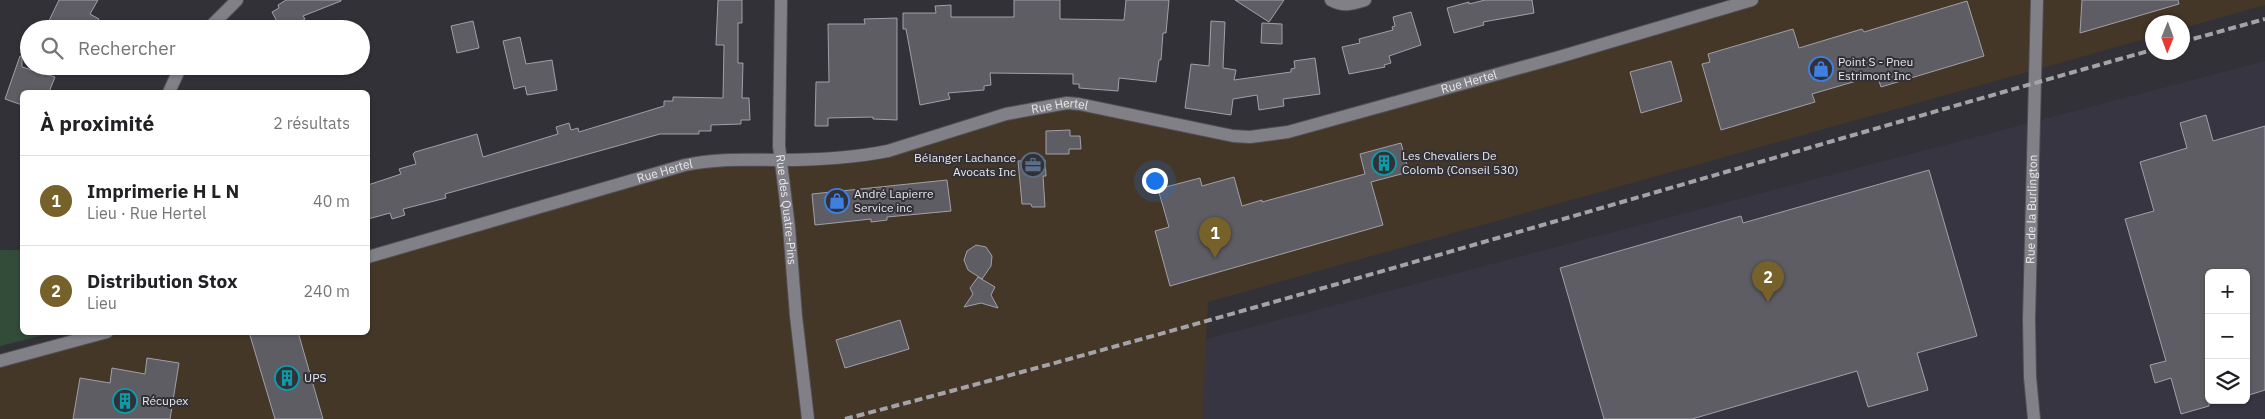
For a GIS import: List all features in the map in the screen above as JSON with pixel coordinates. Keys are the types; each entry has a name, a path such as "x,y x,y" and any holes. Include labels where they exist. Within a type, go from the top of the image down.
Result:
{"street":[{"path":"217,20 237,0"},
{"name":"Rue des Quatre-Pins","path":"781,0 780,160 786,201 796,316 808,419"},
{"path":"1331,0 1337,4 1347,6 1365,0"},
{"name":"Rue Hertel","path":"370,256 685,164 725,159 833,159 888,151 1006,114 1067,103 1233,136 1269,135 1288,132 1559,57 1752,0"},
{"name":"Rue de la Burlington","path":"2034,419 2029,350 2029,319 2037,0"},
{"path":"170,90 177,75"},
{"path":"0,361 96,335"}],"shaded area":[{"path":"1752,0 2265,0 2265,5 2190,26 2190,15 2145,15 2145,39 1208,302 1203,419 0,419 0,361 99,335 370,335 370,256 685,165 833,159 1067,103 1250,137"},
{"path":"2265,61 2265,419 1203,419 1206,339"}],"green space":[{"path":"0,250 20,250 20,335 44,335 0,346"}],"building":[{"path":"59,0 98,0 90,14 98,20 49,20"},
{"path":"286,0 341,0 303,16 305,19 303,20 276,20 272,12 279,8 278,5"},
{"path":"718,0 742,0 742,23 738,23 738,63 743,63 742,98 749,98 750,120 741,120 741,124 711,125 711,131 699,131 699,134 660,134 445,194 446,198 403,209 405,215 392,219 390,213 370,218 370,184 401,174 399,169 416,164 413,154 415,152 477,134 483,157 558,134 556,127 569,123 571,130 578,128 579,132 664,106 664,101 673,101 673,97 723,98 724,45 716,45"},
{"path":"1014,0 1060,0 1060,19 1124,20 1126,0 1169,0 1166,33 1163,33 1161,60 1159,60 1156,82 1119,78 1118,91 1079,88 1079,84 1073,84 1073,74 990,73 991,85 984,86 984,90 948,93 950,99 920,105 906,29 903,29 903,13 936,13 935,6 951,5 951,17 1014,17"},
{"path":"1235,0 1284,0 1269,22"},
{"path":"1485,0 1532,0 1534,13 1483,22 1484,25 1454,33 1447,8"},
{"path":"2082,0 2178,0 2179,4 2080,33"},
{"name":"Point S - Pneu Estrimont Inc","path":"1967,1 1984,56 1881,87 1877,75 1812,94 1815,102 1721,130 1702,64 1710,62 1708,54 1793,29 1799,48 1862,29 1864,32"},
{"path":"1411,12 1421,45 1389,56 1391,63 1384,65 1385,67 1349,74 1342,47 1360,43 1359,39 1393,30 1392,27 1395,26 1393,17"},
{"path":"897,18 897,120 873,119 873,117 828,118 828,126 815,126 816,82 829,82 828,24 865,24 864,19"},
{"path":"473,21 479,48 457,53 451,26"},
{"path":"1211,21 1225,22 1223,68 1236,70 1234,80 1291,72 1291,69 1295,68 1294,61 1315,58 1320,94 1283,99 1284,106 1259,110 1257,95 1233,99 1231,115 1185,108 1191,64 1209,66"},
{"path":"1262,23 1282,24 1282,44 1261,43"},
{"path":"520,37 526,64 552,60 557,90 527,95 525,86 514,89 503,41"},
{"path":"20,56 20,75 48,75 55,77 50,90 20,90 20,104 5,99"},
{"path":"1671,61 1682,101 1641,113 1630,72"},
{"path":"2206,115 2213,141 2265,126 2265,390 2250,395 2250,269 2205,269 2205,404 2209,404 2209,406 2181,414 2171,378 2155,383 2150,365 2166,361 2125,219 2154,211 2140,162 2187,148 2180,123"},
{"path":"1070,130 1070,136 1080,136 1081,149 1069,149 1069,154 1046,154 1046,131"},
{"path":"1401,143 1409,172 1371,182 1383,225 1170,286 1155,231 1169,227 1158,189 1200,178 1202,186 1234,177 1242,206 1365,174 1360,154"},
{"path":"1045,160 1046,176 1043,176 1045,207 1032,207 1031,204 1022,204 1018,161"},
{"path":"1929,170 1977,336 1917,353 1928,390 1868,407 1857,371 1692,419 1604,419 1560,268 1741,216 1743,223"},
{"path":"947,180 951,211 887,217 887,220 871,222 871,219 815,225 812,194"},
{"path":"976,245 986,247 992,256 991,266 982,279 968,270 964,260 967,251"},
{"path":"978,277 995,287 991,295 998,308 981,303 964,307 973,294 970,288"},
{"path":"900,320 909,349 845,368 836,340"},
{"name":"UPS","path":"250,335 299,335 323,419 275,419"},
{"name":"Récupex","path":"147,358 179,363 170,419 73,419 80,378 110,383 112,368 145,374"}],"railway":[{"path":"2190,40 2265,19"},
{"path":"845,419 1336,284 2145,52"}],"place":[{"name":"Point S - Pneu Estrimont Inc","path":"1821,69"},
{"name":"Les Chevaliers De Colomb (Conseil 530)","path":"1384,163"},
{"name":"Bélanger Lachance Avocats Inc","path":"1033,165"},
{"name":"André Lapierre Service inc","path":"837,201"},
{"name":"Imprimerie H L N","path":"1215,258"},
{"name":"Distribution Stox","path":"1768,302"},
{"name":"UPS","path":"287,378"},
{"name":"Récupex","path":"125,401"}]}
